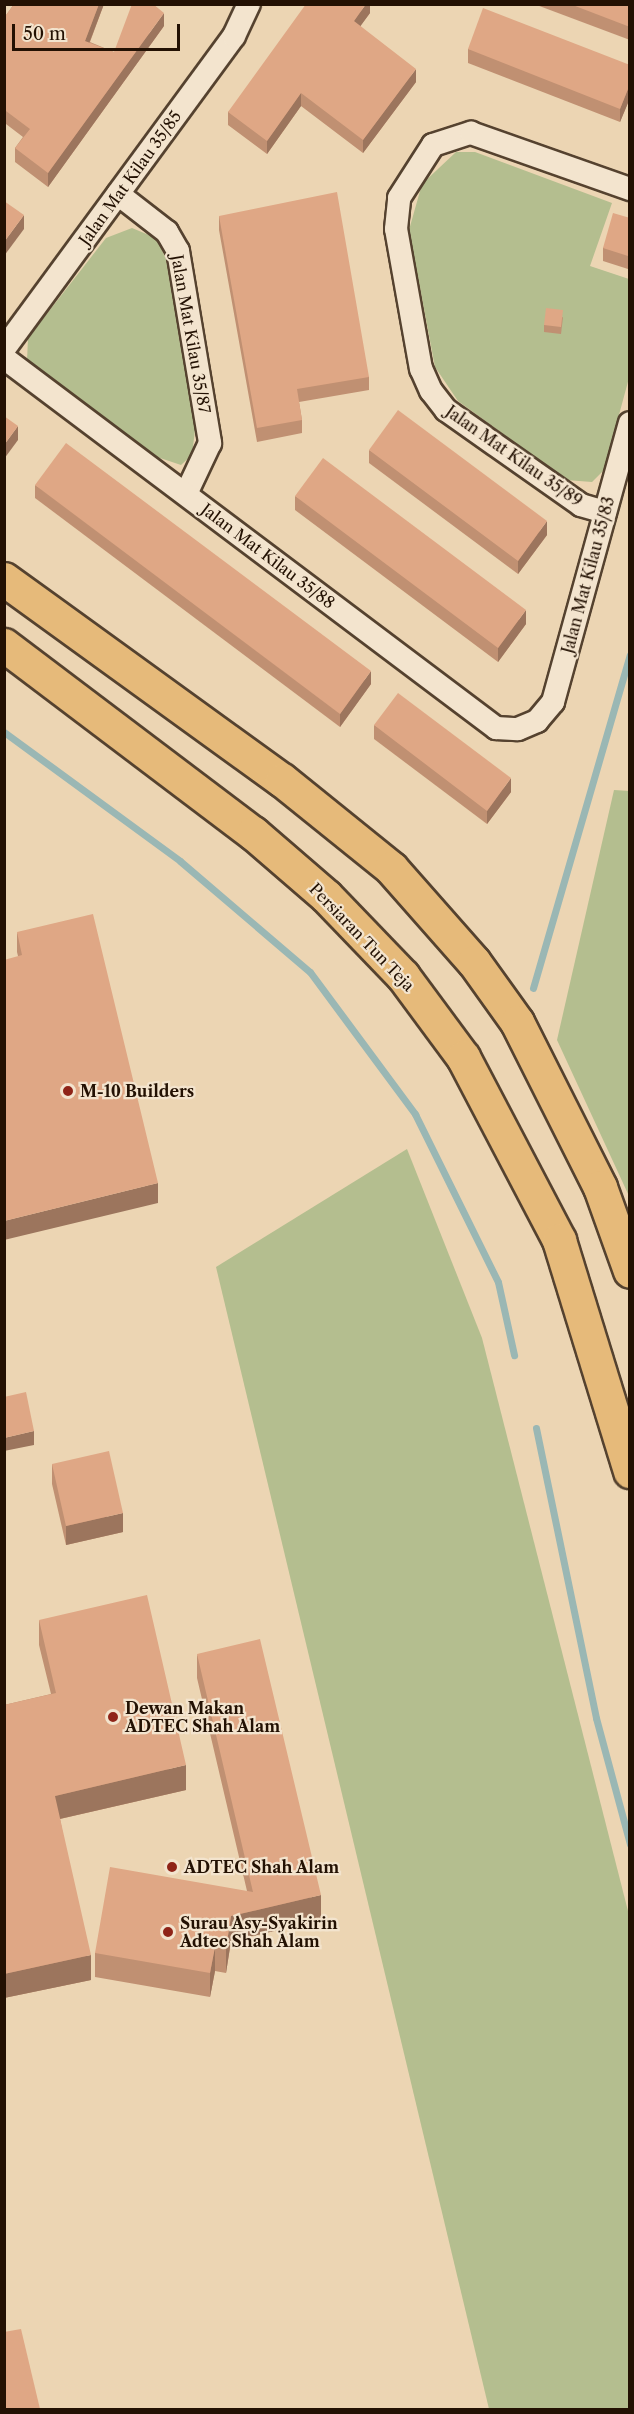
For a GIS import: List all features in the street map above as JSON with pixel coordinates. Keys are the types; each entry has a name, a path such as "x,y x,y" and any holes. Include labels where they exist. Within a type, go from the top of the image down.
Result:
{"main road":[{"path":"4,579 282,780 391,868 474,962 517,1022 600,1187 630,1271"},
{"name":"Persiaran Tun Teja","path":"4,645 254,833 326,896 403,976 463,1057 559,1240 630,1471"}],"street":[{"name":"Jalan Mat Kilau 35/85","path":"4,349 234,36 249,4"},
{"name":"Jalan Mat Kilau 35/89","path":"605,512 581,506 446,410 431,391 421,369 396,229 399,198 434,145 471,133 630,189"},
{"name":"Jalan Mat Kilau 35/87","path":"118,194 167,232 178,251 210,443 186,494"},
{"name":"Jalan Mat Kilau 35/88","path":"4,358 496,728 518,729 537,721"},
{"name":"Jalan Mat Kilau 35/83","path":"537,721 553,702 630,423"}],"green space":[{"path":"456,152 475,152 612,203 590,266 629,279 629,378 604,470 592,482 566,480 458,401 435,367 409,230 422,184"},
{"path":"132,228 156,238 166,259 195,430 192,455 181,465 157,457 35,372 27,361 28,338 106,238"},
{"path":"614,790 630,791 629,1196 557,1040"},
{"path":"407,1149 482,1338 629,1915 629,2409 489,2409 216,1267"}],"building":[{"path":"14,4 99,4 85,41 114,52 132,4 153,4 164,13 48,173 15,148 30,129 6,111 4,112 4,18"},
{"path":"306,4 366,4 354,21 416,69 363,140 301,93 267,141 228,112"},
{"path":"570,4 630,4 630,27"},
{"path":"483,8 630,65 630,84 620,109 468,49"},
{"path":"337,192 369,377 297,389 302,420 257,428 219,216"},
{"path":"4,201 24,215 4,242"},
{"path":"613,213 630,218 628,256 603,248"},
{"path":"546,308 563,310 561,327 544,325"},
{"path":"398,410 547,521 518,561 369,450"},
{"path":"4,416 18,426 4,445"},
{"path":"66,443 371,671 340,714 35,485"},
{"path":"323,458 526,610 498,648 295,496"},
{"path":"398,693 511,778 487,811 374,725"},
{"name":"M-10 Builders","path":"93,914 158,1183 4,1221 4,960 22,955 17,932"},
{"path":"26,1392 34,1431 4,1438 4,1397"},
{"path":"109,1451 123,1513 66,1526 52,1464"},
{"path":"147,1595 186,1765 55,1796 91,1955 4,1974 4,1705 56,1693 39,1620"},
{"path":"260,1639 321,1895 231,1916 226,1949 215,1947 210,1973 95,1953 110,1867 253,1892 197,1654"},
{"path":"21,2329 40,2409 4,2409 4,2332"}],"waterway":[{"path":"533,988 630,655"},
{"path":"4,732 180,861 310,972 415,1114 498,1282 514,1355"},
{"path":"536,1428 596,1718 630,1844"}],"place":[{"name":"M-10 Builders","path":"68,1091"},
{"name":"Dewan Makan ADTEC Shah Alam","path":"113,1717"},
{"name":"ADTEC Shah Alam","path":"172,1867"},
{"name":"Surau Asy-Syakirin Adtec Shah Alam","path":"168,1932"}]}
